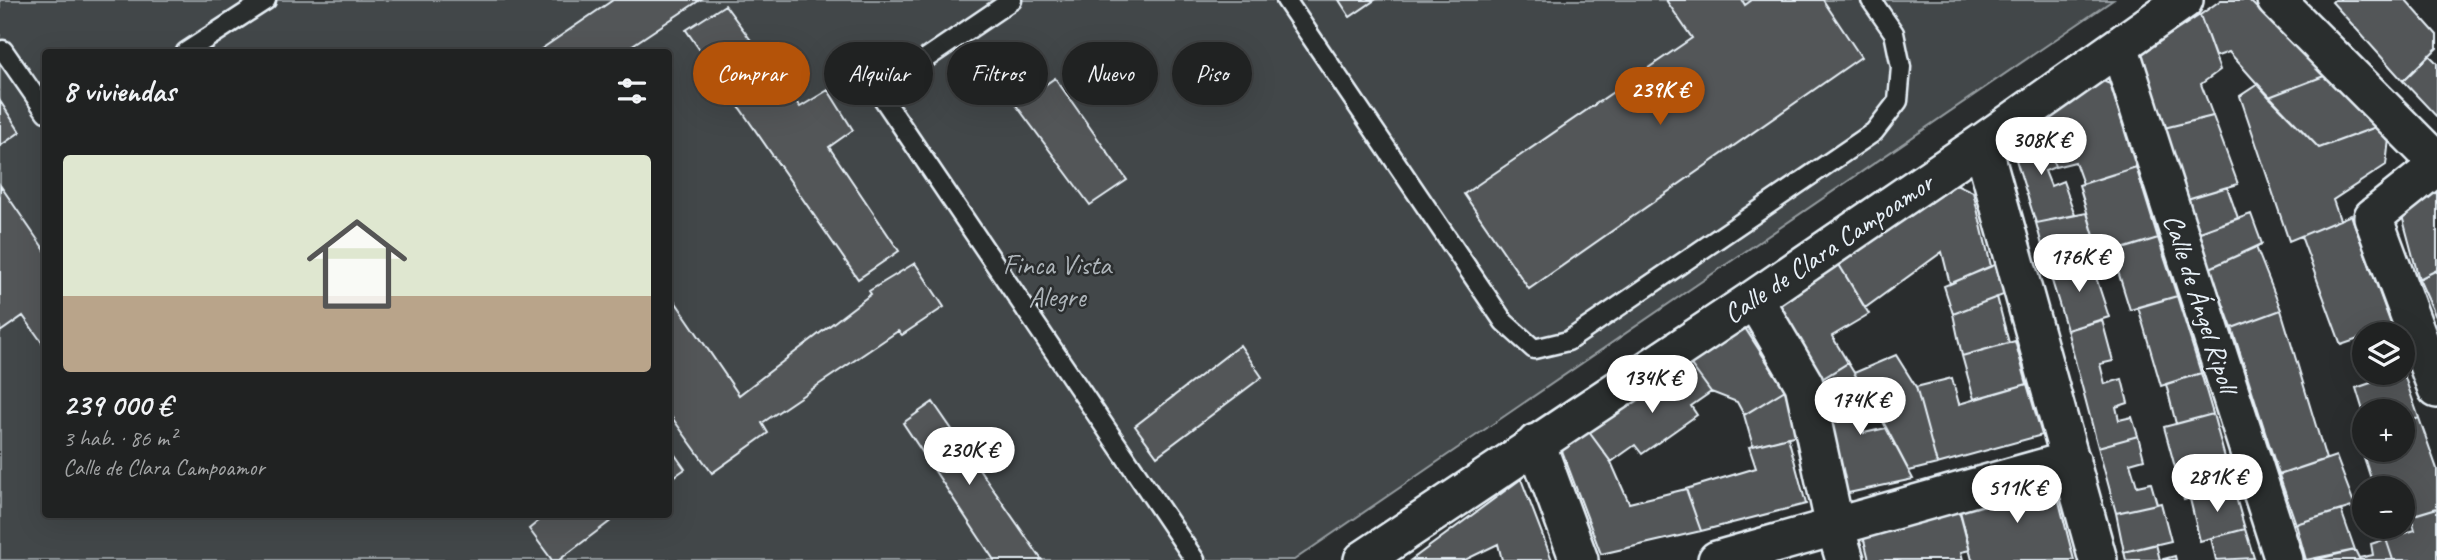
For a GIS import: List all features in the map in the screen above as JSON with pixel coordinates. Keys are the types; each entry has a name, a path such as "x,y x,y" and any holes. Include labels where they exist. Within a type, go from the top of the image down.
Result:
{"street":[{"name":"Calle de Clara Campoamor","path":"1363,560 1754,299 2184,0"},
{"path":"2276,0 2437,164 2373,217 2437,388"},
{"name":"Calle de Ángel Ripoll","path":"2119,46 2284,560"},
{"path":"1982,142 2098,560"},
{"path":"1754,299 1804,384 1840,544"},
{"path":"1536,443 1579,560"},
{"path":"1717,560 1840,544 2071,460"}],"lane":[{"path":"191,49 266,0"},
{"path":"1012,0 878,91 1195,560"},
{"path":"1286,0 1504,321 1534,349 1567,341 1874,132 1898,101 1902,67 1894,33 1871,0"},
{"path":"3,50 42,106"}],"green space":[{"name":"Finca Vista Alegre","path":"0,0 2113,0 1294,560 0,560"}],"building":[{"path":"613,0 700,0 626,49 541,49"},
{"path":"1339,0 1375,0 1350,17"},
{"path":"1666,0 1742,0 1745,5 1752,0 1823,0 1861,57 1529,289 1464,194 1692,38"},
{"path":"2221,0 2249,0 2324,76 2269,97 2229,52 2215,57 2200,15"},
{"path":"2406,0 2437,35 2437,48 2403,81 2332,2"},
{"path":"725,5 752,42 694,42 686,30"},
{"path":"2200,15 2220,70 2201,84 2213,116 2160,129 2137,56"},
{"path":"2429,55 2437,63 2437,117 2403,81"},
{"path":"2324,76 2376,127 2319,148 2269,97"},
{"path":"1055,78 1062,88 1062,105 1074,105 1127,180 1090,205 1016,105 1048,105 1048,83"},
{"path":"2103,81 2110,84 2136,167 2083,184 2075,162 2055,167 2042,122"},
{"path":"2258,84 2319,148 2376,127 2389,139 2386,165 2333,200 2340,220 2289,241 2240,96"},
{"path":"824,92 824,105 837,105 853,130 829,147 899,251 858,279 738,105 800,107 810,105 810,101"},
{"path":"0,101 20,132 0,146"},
{"path":"2213,116 2238,184 2187,199 2160,129"},
{"path":"2042,122 2055,167 2045,171 2051,186 2063,181 2075,215 2036,223 2011,144"},
{"path":"2136,167 2158,238 2100,256 2079,185"},
{"path":"1954,183 1973,192 1991,266 1950,284 1942,252 1865,308 1838,263"},
{"path":"0,185 42,246 42,342 23,316 0,332"},
{"path":"2227,187 2238,218 2200,232 2187,199"},
{"path":"2434,189 2437,192 2437,270 2419,279 2401,212"},
{"path":"2087,213 2100,256 2049,271 2036,223"},
{"path":"2251,214 2262,244 2210,268 2200,232"},
{"path":"2351,215 2390,322 2352,322 2352,341 2341,345 2301,236"},
{"path":"2158,238 2177,296 2130,310 2112,252"},
{"path":"2256,247 2281,310 2232,328 2210,268"},
{"path":"2090,259 2109,317 2067,330 2049,271"},
{"path":"915,263 944,307 902,335 898,331 762,423 768,433 712,473 672,418 672,297 739,395 871,294 869,291"},
{"path":"1838,263 1869,314 1832,336 1848,363 1822,379 1775,301"},
{"path":"1997,264 2006,294 1953,314 1944,286"},
{"path":"2437,270 2437,316 2436,317 2419,279"},
{"path":"2177,296 2201,373 2161,386 2138,307"},
{"path":"1997,297 2009,343 1962,356 1953,314"},
{"path":"2281,310 2326,459 2279,475 2232,328"},
{"path":"2102,320 2113,361 2100,364 2105,384 2122,379 2128,403 2116,407 2119,420 2132,417 2138,436 2098,447 2067,330"},
{"path":"1743,325 1785,390 1744,415 1737,402 1711,392 1689,362"},
{"path":"2015,341 2027,384 1974,399 1962,356"},
{"path":"1240,345 1262,377 1157,456 1135,426"},
{"path":"1896,355 1916,387 1937,464 1909,471 1854,373"},
{"path":"1689,362 1711,392 1691,406 1697,415 1642,454 1635,445 1611,462 1589,432"},
{"path":"1848,363 1878,412 1860,415 1864,433 1886,428 1913,479 1844,494 1822,379"},
{"path":"2201,373 2213,414 2176,424 2166,384"},
{"path":"1952,378 1959,404 2027,384 2042,435 1937,464 1916,387"},
{"path":"2365,385 2408,385 2412,399 2359,399 2356,388"},
{"path":"1785,390 1797,435 1753,446 1744,415"},
{"path":"933,402 1042,560 994,560 903,423"},
{"path":"2213,414 2233,487 2184,500 2164,427"},
{"path":"2419,418 2437,469 2437,508 2415,514 2415,476 2370,476 2366,462 2415,462 2415,419"},
{"path":"1589,432 1611,462 1629,503 1686,489 1701,531 1601,554 1561,448"},
{"path":"2138,436 2144,459 2130,463 2137,486 2151,483 2157,504 2116,513 2098,447"},
{"path":"1788,437 1806,504 1701,531 1686,489 1756,468 1749,447"},
{"path":"672,451 685,469 672,478"},
{"path":"2336,456 2352,498 2352,507 2296,524 2279,475"},
{"path":"2053,478 2074,560 1972,560 1957,502"},
{"path":"1521,479 1552,560 1502,560 1498,544 1465,560 1411,560"},
{"path":"2233,487 2245,529 2200,541 2190,499"},
{"path":"2161,503 2171,541 2124,552 2116,513"},
{"path":"2437,508 2437,560 2393,560 2386,539 2415,539 2415,515"},
{"path":"2341,510 2355,550 2306,560 2296,524"},
{"path":"1960,511 1970,550 1961,552 1963,560 1869,560 1863,536"},
{"path":"542,518 615,518 559,560 552,560 529,529"},
{"path":"2245,529 2254,558 2216,560 2211,538"},
{"path":"2386,539 2393,560 2314,560 2355,550 2359,558 2373,555 2371,544"},
{"path":"2156,544 2160,560 2126,560 2124,552"},
{"path":"2175,556 2176,560 2160,560"}]}
